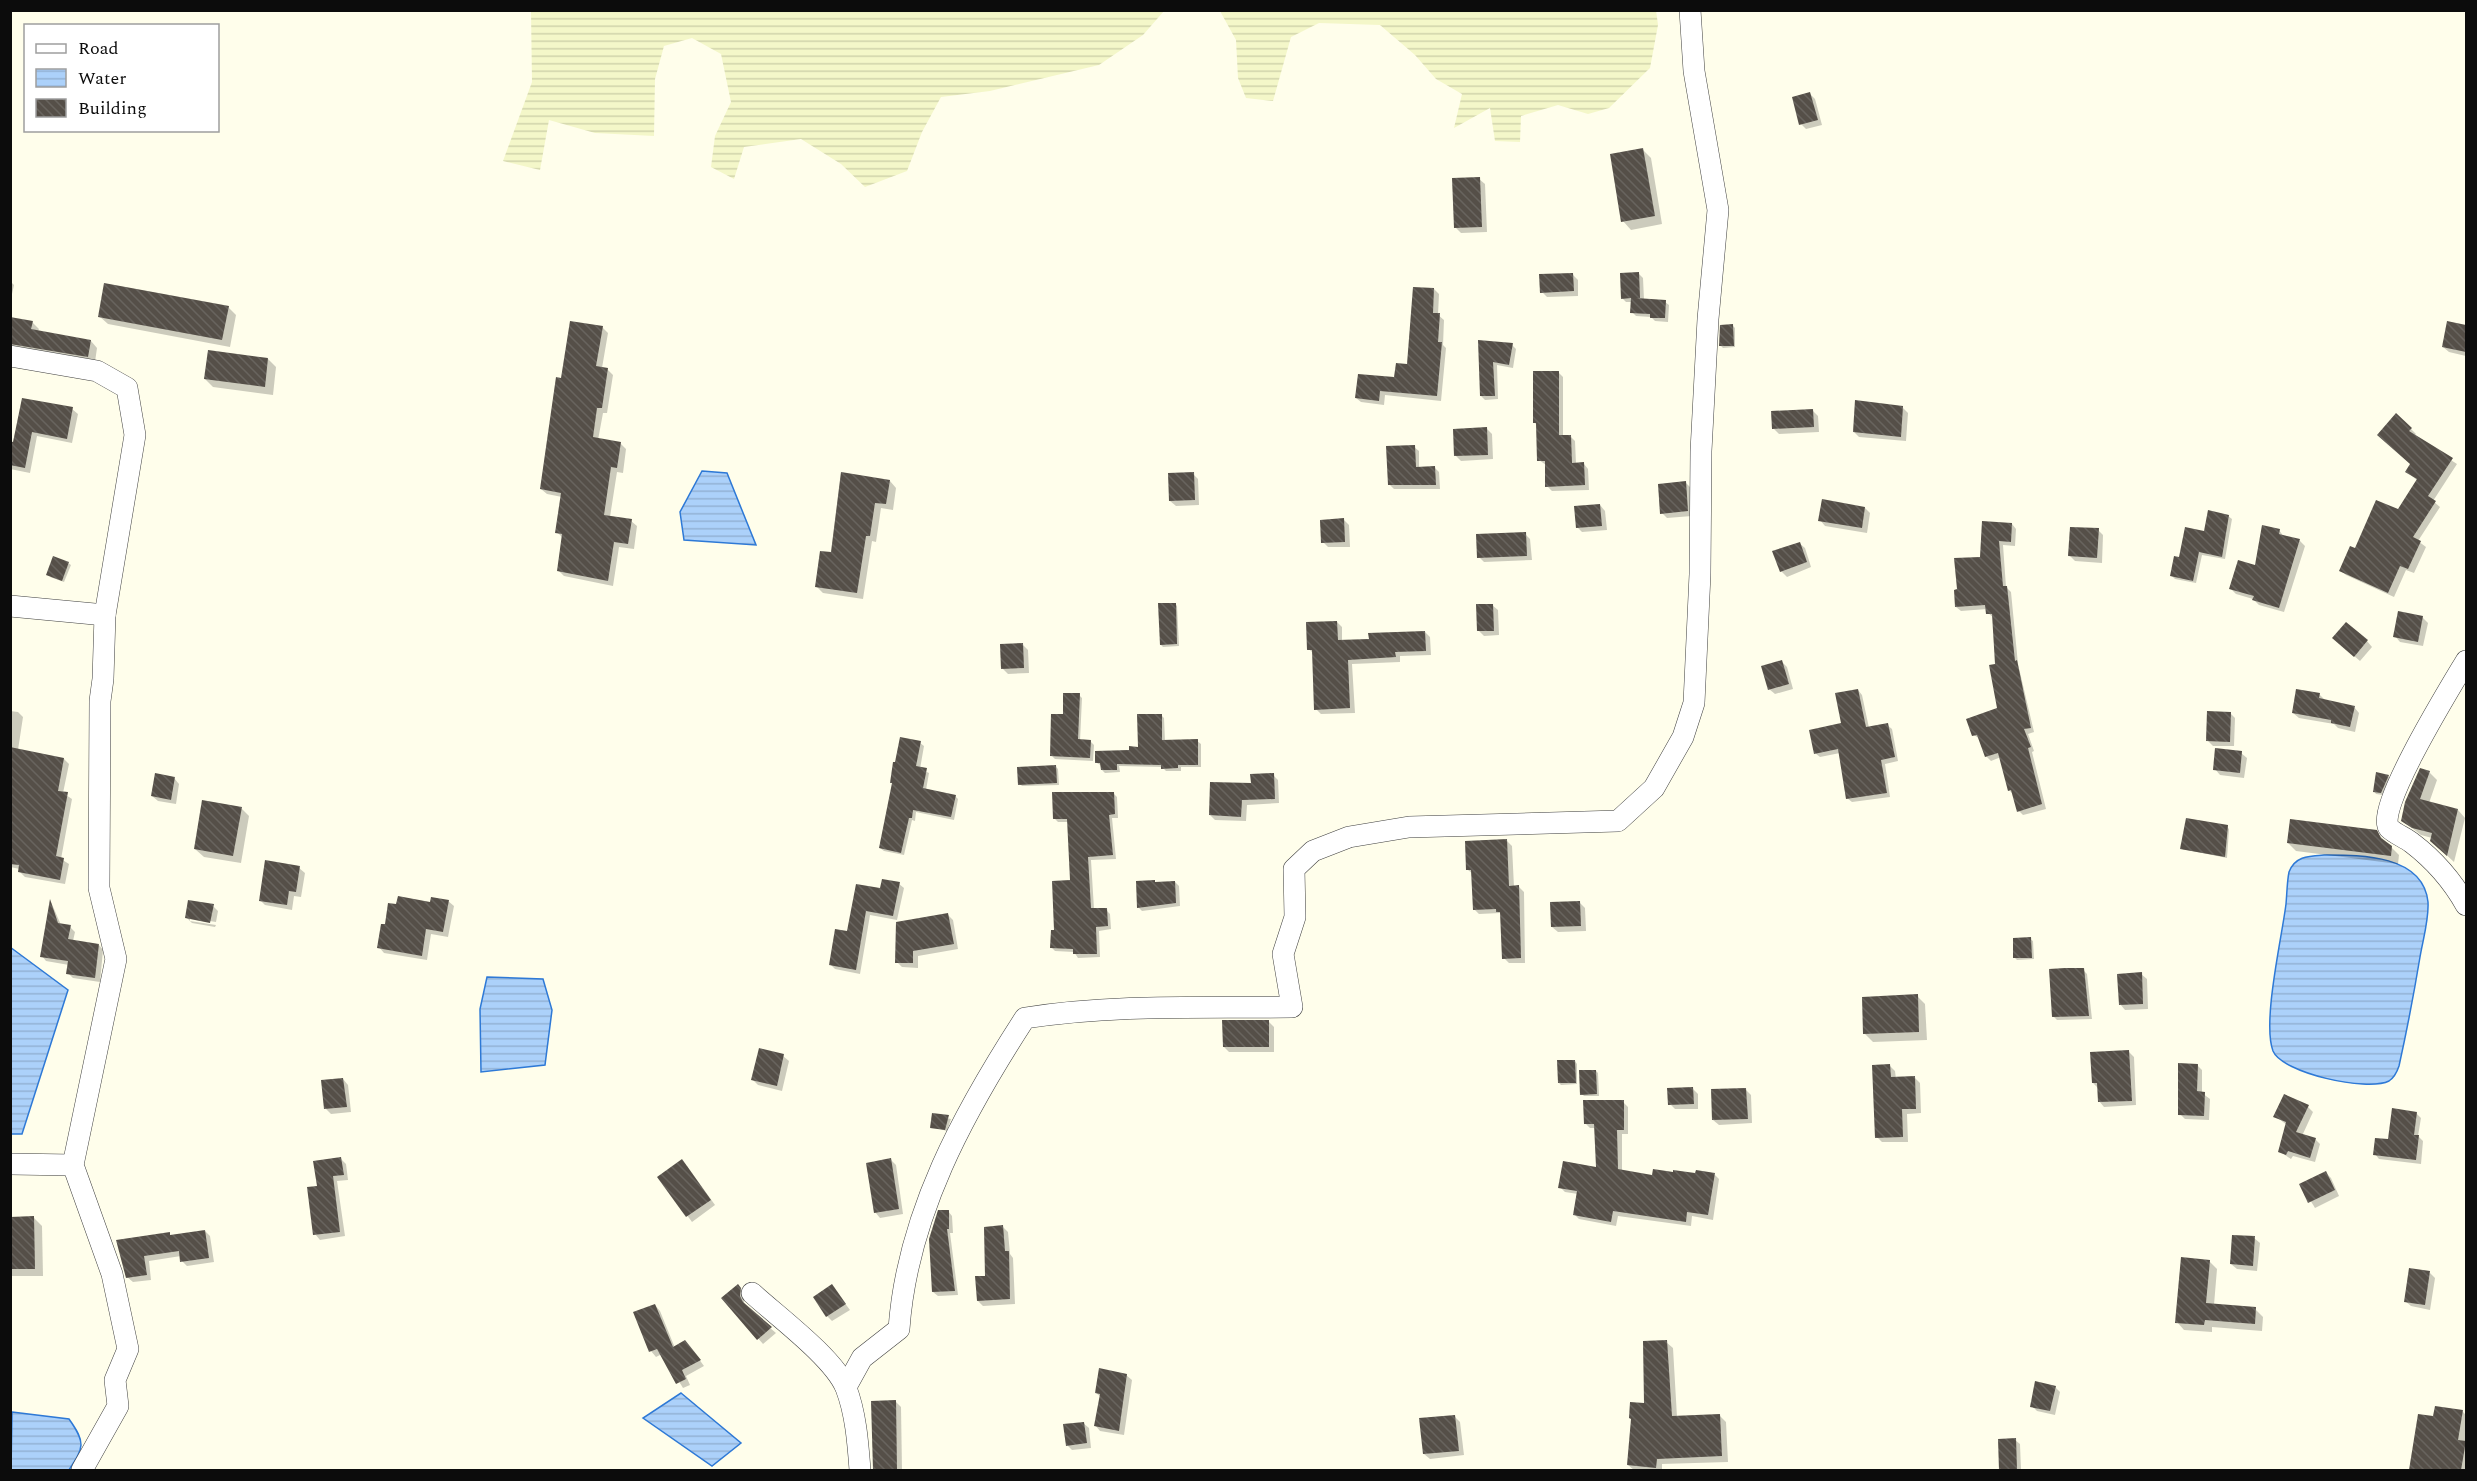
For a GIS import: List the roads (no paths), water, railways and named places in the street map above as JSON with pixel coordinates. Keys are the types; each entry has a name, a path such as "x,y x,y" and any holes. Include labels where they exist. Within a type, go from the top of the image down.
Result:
{"street":[{"path":"846,1387 862,1358 899,1329 902,1291 914,1241 936,1181 958,1130 1025,1018 1060,1012 1119,1009 1292,1007 1283,954 1295,918 1294,869 1314,851 1349,837 1409,827 1618,821 1654,788 1683,737 1694,703 1700,574 1702,429 1708,319 1718,210 1694,71 1690,10"},
{"path":"10,356 97,371 127,388 135,435 105,615 100,702 99,888 116,959 73,1165 112,1274 128,1348 114,1380 118,1406 82,1470"},
{"path":"10,606 105,615"},
{"path":"2466,661 2440,702 2408,764 2393,795 2386,818 2389,828 2421,851 2457,888 2466,904"},
{"path":"10,1164 73,1165"},
{"path":"752,1293 826,1360 846,1387 854,1415 860,1470"}],"water":[{"path":"702,471 727,473 756,545 684,540 680,512"},
{"path":"2324,855 2371,857 2402,866 2415,874 2424,886 2428,902 2426,930 2399,1066 2393,1078 2378,1084 2345,1082 2308,1073 2292,1067 2273,1051 2270,1038 2271,1000 2289,872 2299,860"},
{"path":"10,947 68,990 22,1134 11,1134"},
{"path":"487,977 543,979 552,1010 545,1065 481,1072 480,1009"},
{"path":"681,1393 741,1443 712,1466 643,1418"},
{"path":"12,1412 69,1419 78,1434 81,1445 78,1456 69,1470 11,1470"}]}
